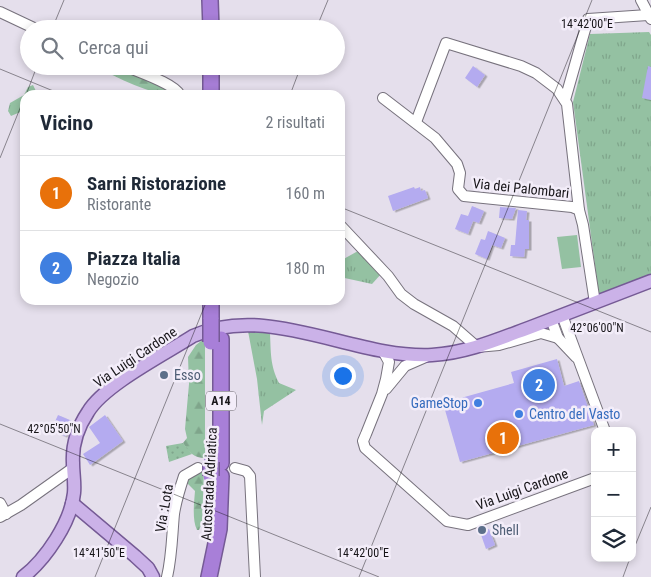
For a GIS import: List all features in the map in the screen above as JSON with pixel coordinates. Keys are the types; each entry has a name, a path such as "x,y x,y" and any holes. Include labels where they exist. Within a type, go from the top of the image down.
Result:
{"highway":[{"path":"210,0 210,20"},
{"path":"220,0 220,20"},
{"path":"211,75 211,90"},
{"path":"220,75 220,90"},
{"name":"Autostrada Adriatica","path":"212,305 216,318"},
{"name":"Autostrada Adriatica","path":"209,577 218,529 216,318 220,305"},
{"name":"Autostrada Adriatica","path":"199,577 209,528 216,469"}],"main road":[{"name":"Via Luigi Cardone","path":"23,577 47,552 64,524 72,503 75,440 88,410 112,388 193,336 204,331 240,325 262,326 314,335 383,351 431,355 477,347 651,281"},
{"path":"72,503 135,556 148,568 153,576"}],"street":[{"path":"564,100 588,20 650,17 641,0"},
{"path":"0,12 20,21"},
{"name":"Via dei Palombari","path":"416,122 446,43 521,66 536,73 557,88 564,100 568,116 579,210 595,303"},
{"path":"146,75 176,90"},
{"name":"Via dei Palombari","path":"383,98 435,138 457,164 460,173 458,189 464,196 572,207 579,210"},
{"path":"345,230 388,276 400,294 453,326 477,347"},
{"path":"556,317 558,338 580,361"},
{"path":"556,317 580,361 604,427"},
{"name":"Via Luigi Cardone","path":"477,347 499,345 541,333 558,338"},
{"name":"Via Luigi Cardone","path":"383,351 389,362 389,380"},
{"name":"Via Luigi Cardone","path":"400,353 400,363 382,394 363,441 365,448 447,521 468,525 591,479"},
{"name":"Via Luigi Cardone","path":"389,380 405,366 431,355"},
{"path":"0,503 3,516 22,505 73,468"},
{"path":"216,469 246,471 250,476 255,577"},
{"name":"Via :Lota","path":"167,577 174,512 184,476 216,469"},
{"path":"153,576 165,570 170,562"}],"green space":[{"path":"649,32 651,35 651,277 599,295 573,102 590,34"},
{"path":"113,75 141,75 170,90 149,90"},
{"path":"33,85 36,90 26,90"},
{"path":"20,97 20,112 11,116 8,111 10,103"},
{"path":"577,235 581,267 562,269 557,237"},
{"path":"358,251 382,273 372,284 345,278 345,258"},
{"path":"248,331 270,333 272,365 276,377 279,383 296,390 264,411 262,425 257,379"},
{"path":"205,338 205,458 192,454 183,443 187,438 185,429 189,384 188,357 196,345"},
{"path":"183,443 192,454 169,462 166,446"},
{"path":"204,469 202,523 199,530 197,530 194,516 195,491 187,483 193,473"}],"building":[{"path":"473,66 485,75 477,87 465,78"},
{"path":"648,66 651,67 651,100 642,98"},
{"path":"414,187 415,189 420,187 421,191 425,190 428,198 393,211 388,196"},
{"path":"472,206 484,211 479,223 473,221 468,234 455,229 461,214 468,216"},
{"path":"500,207 516,208 512,219 499,218"},
{"path":"518,210 527,211 526,220 529,220 529,249 525,249 524,257 510,256 511,245 515,245"},
{"path":"488,231 505,238 501,248 492,245 487,259 475,254 481,239 485,240"},
{"name":"Centro del Vasto","path":"557,359 564,386 579,381 594,425 460,462 443,403 514,383 511,372"},
{"path":"58,415 72,421 65,436 51,430"},
{"path":"105,415 123,441 90,465 83,454 100,443 89,427"},
{"path":"489,529 495,545 486,549 480,532"}],"place":[{"name":"Esso","path":"164,375"},
{"name":"Piazza Italia","path":"539,385"},
{"name":"GameStop","path":"478,403"},
{"name":"Centro del Vasto","path":"519,414"},
{"name":"Sarni Ristorazione","path":"503,438"},
{"name":"Shell","path":"482,530"}]}
